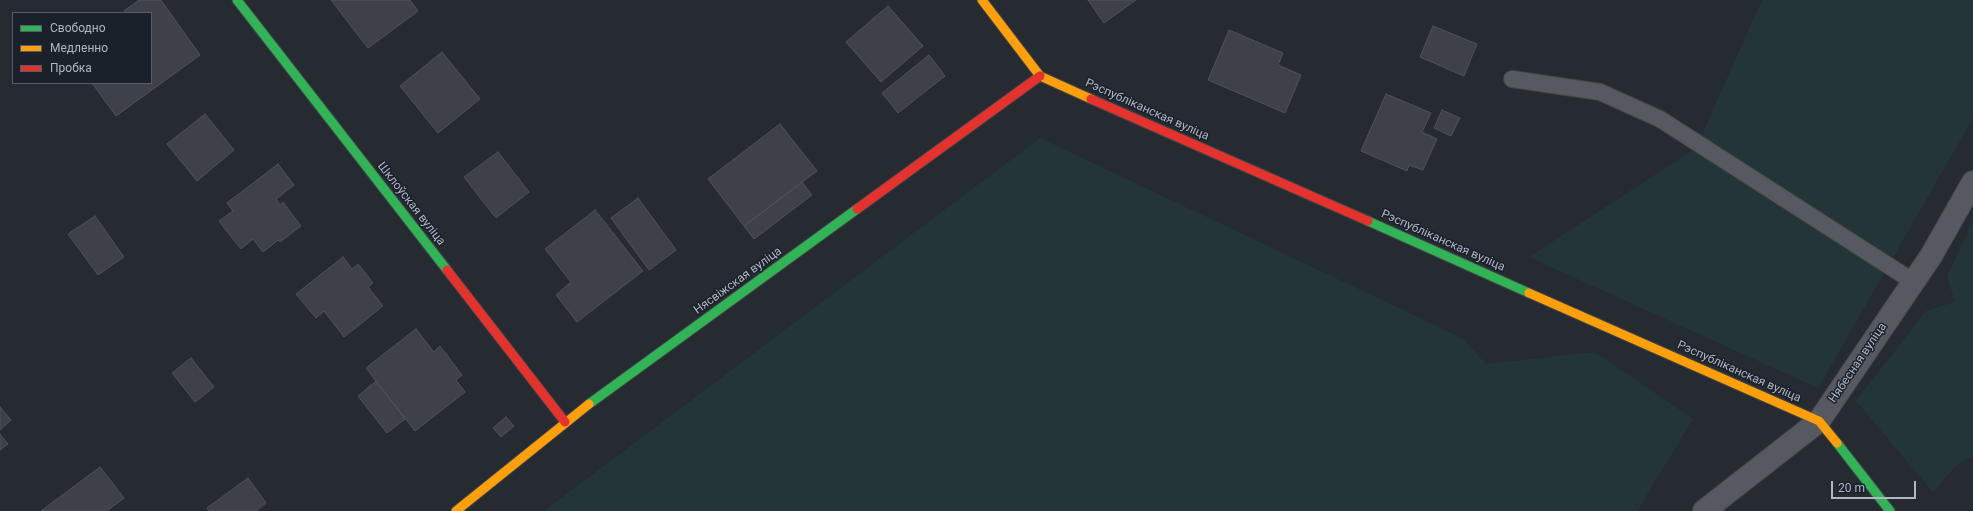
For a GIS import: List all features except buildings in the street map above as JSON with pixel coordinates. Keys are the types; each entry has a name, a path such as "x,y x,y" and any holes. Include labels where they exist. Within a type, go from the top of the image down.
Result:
{"street":[{"name":"Шклоўская вуліца","path":"237,0 565,422"},
{"name":"Рэспубліканская вуліца","path":"982,0 1040,76 1819,420 1890,511"},
{"name":"Нясвіжская вуліца","path":"456,511 565,422 1040,76"},
{"name":"Нябесная вуліца","path":"1704,511 1819,420 1931,256 1973,182"}],"lane":[{"path":"1512,79 1600,92 1660,119 1914,282"}],"shaded area":[{"path":"1762,0 1973,0 1973,118 1818,388 1529,257 1696,148"},
{"path":"1040,138 1462,338 1486,364 1595,352 1693,419 1637,511 544,511"},
{"path":"1973,221 1973,456 1960,462 1933,492 1856,401 1926,311 1955,302 1947,276"}],"traffic: fast":[{"path":"237,0 447,270"},
{"path":"589,404 857,209"},
{"path":"1368,221 1529,293"},
{"path":"1837,443 1890,511"}],"traffic: slow":[{"path":"982,0 1040,76 1091,99"},
{"path":"1529,293 1819,421 1837,443"},
{"path":"456,511 589,404"}],"traffic: jam":[{"path":"857,209 1040,76"},
{"path":"1091,99 1368,221"},
{"path":"447,270 565,422"}]}
